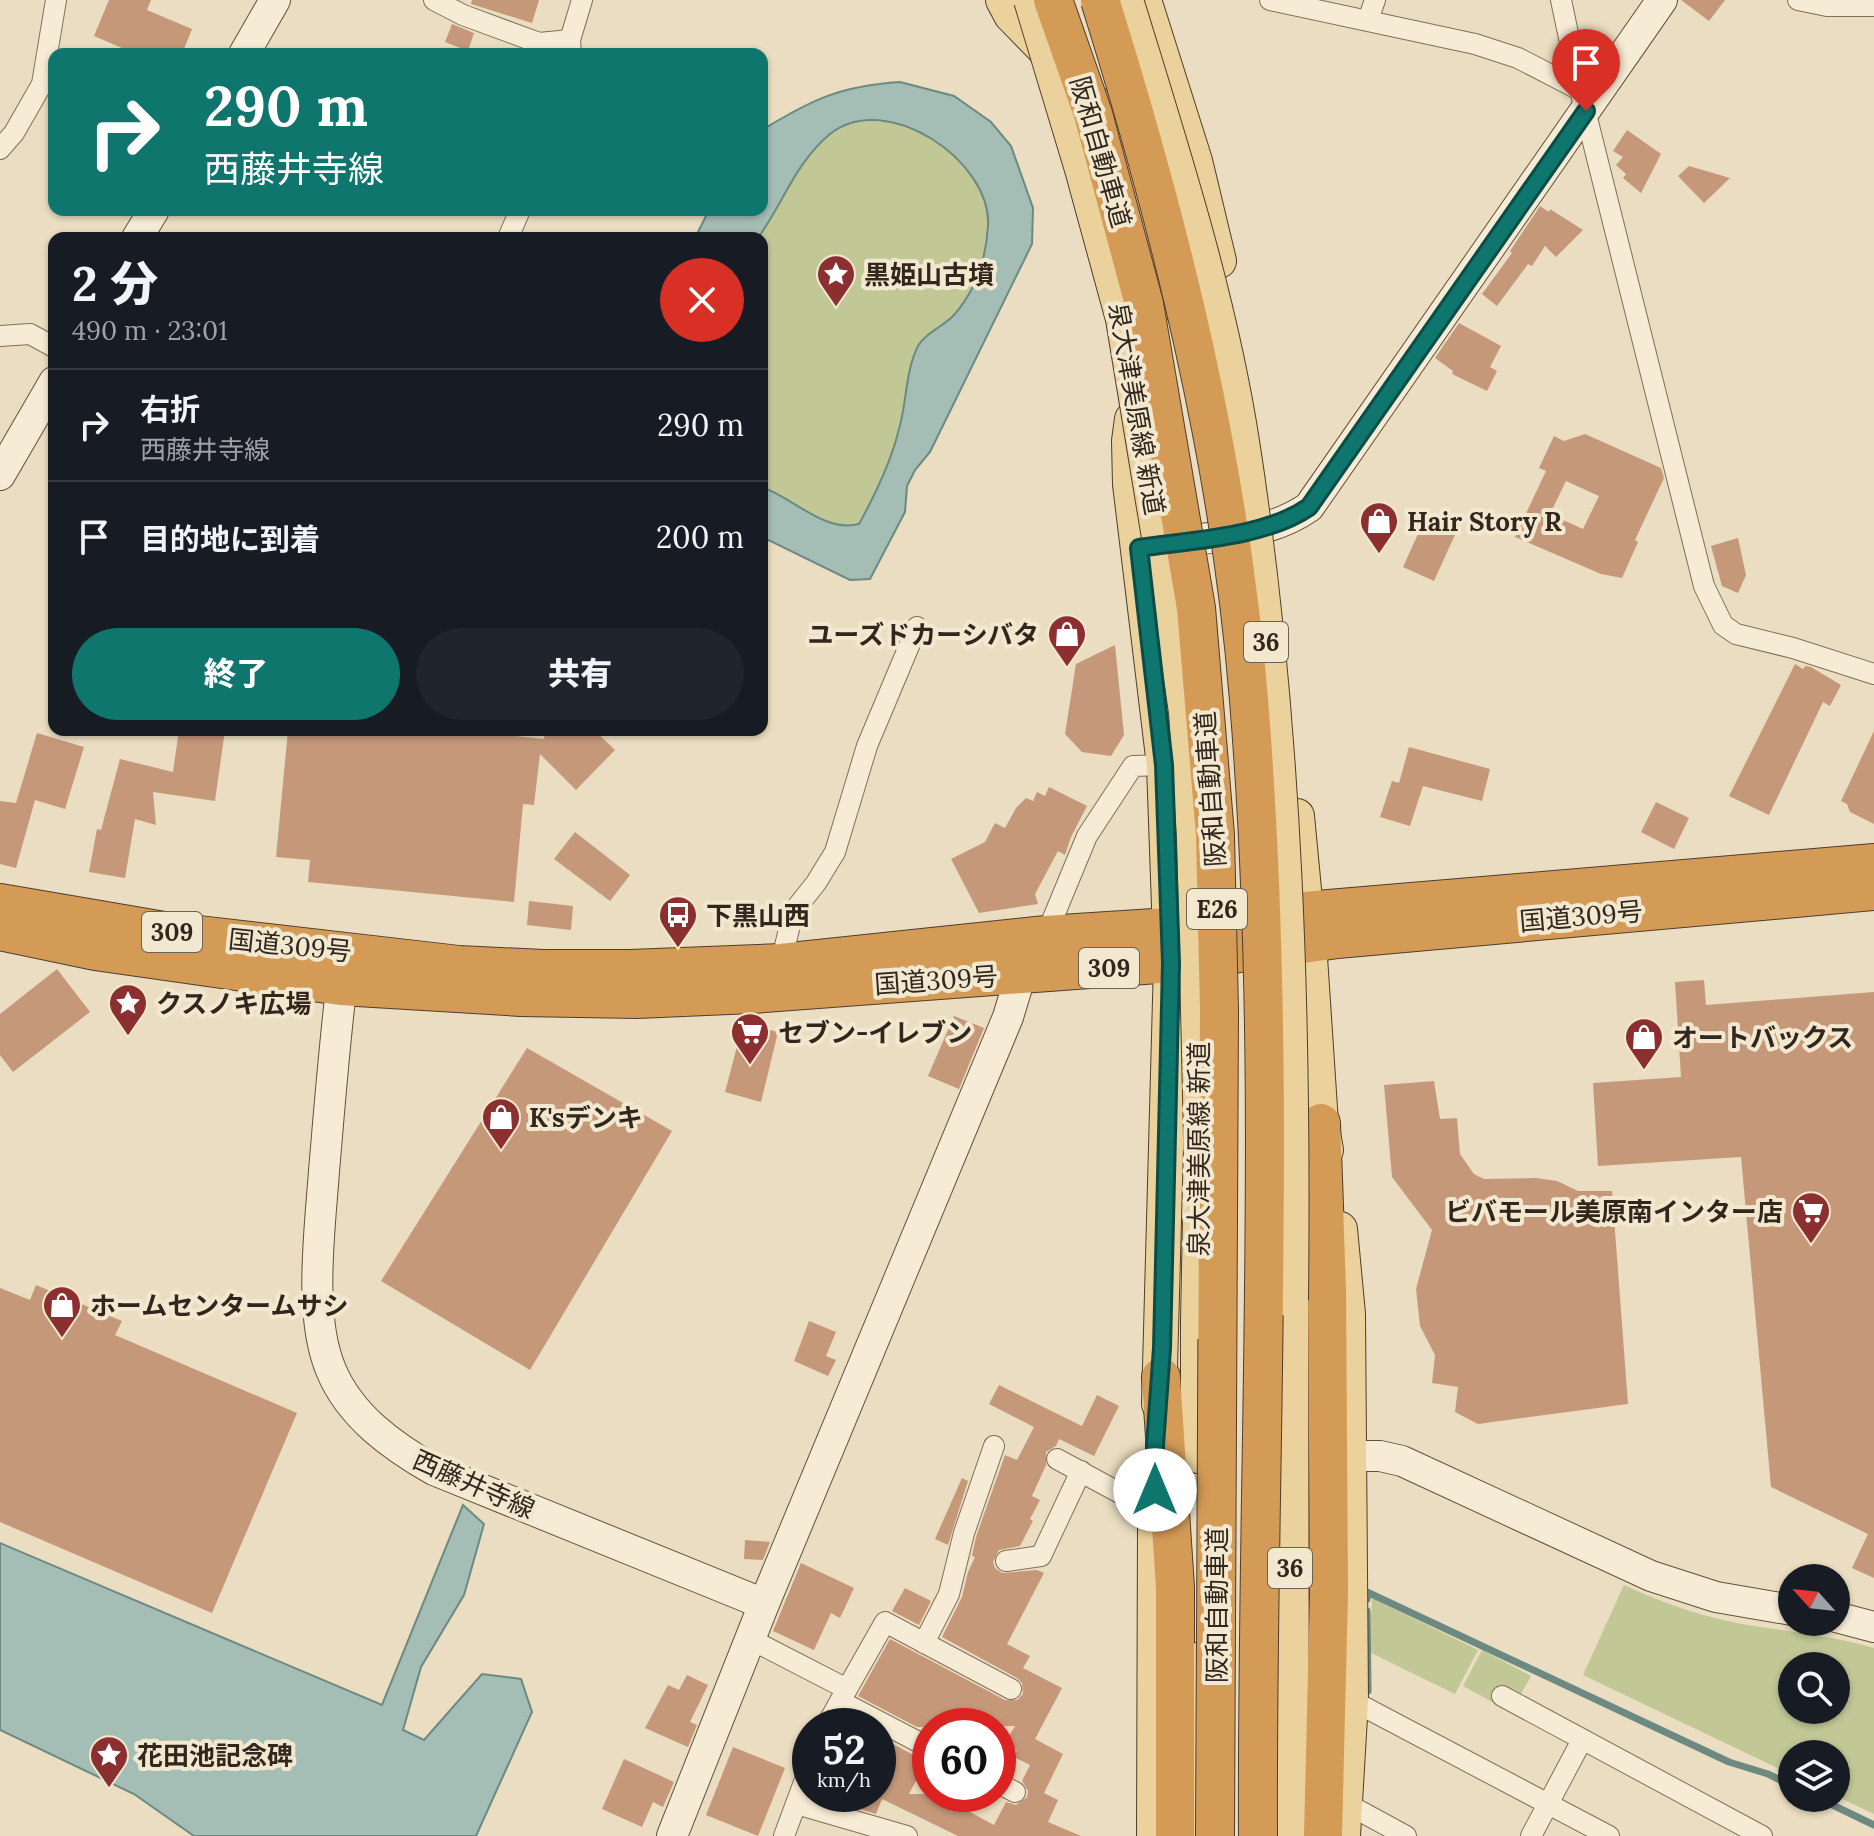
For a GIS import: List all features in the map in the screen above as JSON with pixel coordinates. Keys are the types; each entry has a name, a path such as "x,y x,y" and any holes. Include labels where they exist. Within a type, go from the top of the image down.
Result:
{"highway":[{"name":"阪和自動車道","path":"1053,0 1093,114 1144,304 1196,608 1215,835 1219,994 1215,1836"},
{"name":"阪和自動車道","path":"1100,0 1138,123 1206,400 1229,534 1249,696 1258,849 1265,1097 1258,1836"},
{"name":"国道309号","path":"0,903 164,931 344,968 521,997 637,999 768,993 1021,974 1171,945 1307,927 1874,863"},
{"name":"国道309号","path":"1307,927 1874,891"},
{"name":"国道309号","path":"0,931 95,951 344,968 459,965 630,969 781,963 1046,935 1171,945"},
{"path":"1307,1124 1300,1300 1309,1836"},
{"path":"1307,1124 1327,1289 1329,1560 1337,1827"},
{"path":"1161,1377 1175,1587 1175,1836"}],"main road":[{"path":"247,48 275,0"},
{"path":"1003,0 1011,15 1103,112 1130,159 1147,213 1155,266 1154,296 1129,441 1130,484 1164,765 1171,945 1161,1377 1155,1445 1154,1836"},
{"name":"泉大津美原線 新道","path":"1031,0 1123,319 1186,712 1194,839 1201,1140 1195,1836"},
{"name":"36","path":"1126,0 1177,170 1224,346 1243,448 1273,702 1287,953 1307,1124 1345,1261 1351,1700 1337,1827"},
{"name":"36","path":"1144,0 1195,161 1216,244 1263,472 1307,927 1307,1124"},
{"path":"1139,548 1270,527 1293,518 1309,507 1583,100 1662,0"},
{"path":"0,475 48,392"},
{"name":"西藤井寺線","path":"344,968 320,1222 318,1313 331,1370 358,1413 402,1452 434,1470 764,1604"},
{"path":"672,1836 764,1604 1008,1017 1021,974"},
{"name":"36","path":"1292,1836 1300,1300"},
{"path":"1349,1456 1380,1456 1402,1461 1651,1576 1716,1597 1778,1608"},
{"path":"1850,1621 1874,1627"}],"street":[{"path":"0,149 8,123 42,84 56,0"},
{"path":"434,0 463,15 539,43 571,47 582,0"},
{"path":"1270,0 1295,2 1475,44 1518,58 1583,100"},
{"path":"1368,20 1375,0"},
{"path":"1561,0 1704,586 1714,610 1723,625 1736,634 1793,648 1874,674"},
{"path":"1798,0 1827,6 1874,6"},
{"path":"0,336 30,334 48,344"},
{"path":"781,963 793,912 835,852 867,746 917,627"},
{"path":"1046,935 1087,836 1133,766 1164,765"},
{"path":"924,1643 949,1594 964,1533 994,1446"},
{"path":"1057,1459 1155,1512"},
{"path":"1006,1561 1041,1556 1081,1471"},
{"path":"836,1708 885,1622 1011,1689"},
{"path":"750,1639 912,1737"},
{"path":"1502,1696 1762,1836"},
{"path":"1351,1700 1609,1836"},
{"path":"1531,1836 1582,1740"},
{"path":"1337,1827 1360,1811 1406,1836"},
{"path":"784,1836 793,1812"},
{"path":"824,1812 907,1836"}],"green space":[{"path":"901,113 961,153 993,216 979,285 907,410 869,525 829,537 768,503 768,232 739,232 756,216 768,216 768,199 795,152 848,115"},
{"path":"1624,1585 1710,1617 1778,1630 1778,1636 1817,1636 1874,1648 1874,1814 1850,1803 1850,1740 1778,1740 1778,1768 1583,1675"},
{"path":"1372,1598 1478,1650 1455,1694 1369,1652"},
{"path":"1482,1650 1531,1676 1521,1694 1507,1687 1498,1705 1463,1686"}],"water":[{"path":"900,82 954,96 991,122 1011,146 1033,208 1032,244 930,452 907,486 905,512 870,579 850,580 768,540 768,490 834,524 859,524 892,454 918,346 954,315 978,273 988,226 985,202 973,178 955,156 932,139 906,126 879,120 853,122 830,134 808,157 762,232 698,232 706,216 768,216 768,127 828,96"},
{"path":"463,1505 484,1524 464,1595 421,1667 403,1730 424,1740 482,1674 521,1679 532,1712 476,1836 194,1836 134,1794 0,1730 0,1543 382,1705"}],"building":[{"path":"109,0 151,0 147,10 192,29 184,48 122,48 94,36"},
{"path":"472,0 539,0 532,23 471,4"},
{"path":"1681,0 1725,0 1709,21"},
{"path":"452,24 474,33 469,48 445,42"},
{"path":"1627,130 1661,154 1641,193 1623,178 1626,174 1616,165 1623,157 1613,151"},
{"path":"1689,166 1730,178 1704,203 1678,176"},
{"path":"1540,206 1583,230 1556,257 1545,246 1497,306 1482,294 1512,253 1510,251"},
{"path":"1459,323 1501,346 1490,367 1497,371 1487,391 1452,374 1453,371 1435,358"},
{"path":"1585,434 1661,468 1664,478 1635,540 1638,542 1622,578 1601,574 1515,537 1546,471 1539,468 1554,436 1564,441","holes":["1566,481 1599,496 1583,529 1550,514"]},
{"path":"1427,514 1458,528 1434,581 1403,567"},
{"path":"1738,538 1746,575 1738,593 1722,586 1711,546"},
{"path":"1115,645 1124,735 1111,756 1082,752 1065,734 1076,664"},
{"path":"1795,664 1803,669 1805,666 1811,667 1841,685 1830,706 1823,702 1769,815 1729,796"},
{"path":"1874,731 1874,824 1850,812 1847,804 1841,801"},
{"path":"37,733 84,747 65,809 35,800 16,868 0,864 0,801 16,803"},
{"path":"178,736 224,736 215,801 153,792 156,825 135,819 125,878 89,872 97,829 101,830 120,759 173,772"},
{"path":"287,736 514,736 544,739 544,736 600,736 615,750 576,790 540,754 534,805 523,804 514,902 308,882 310,860 276,857"},
{"path":"1409,747 1490,769 1482,801 1423,786 1410,826 1380,817 1392,781 1399,783"},
{"path":"1049,787 1087,806 1065,855 1058,851 1035,894 1038,904 979,913 951,859 985,842 995,823 1005,828 1016,808 1026,798 1033,801 1037,792 1045,796"},
{"path":"1656,802 1689,818 1674,849 1641,832"},
{"path":"575,832 630,875 610,901 554,859"},
{"path":"529,901 573,906 571,930 527,925"},
{"path":"57,969 90,1012 13,1072 0,1055 0,1014"},
{"name":"ビバモール美原南インター店","path":"1704,980 1706,1005 1874,992 1874,1578 1852,1568 1868,1534 1771,1487 1741,1157 1598,1166 1593,1083 1681,1077 1675,982"},
{"path":"954,1016 984,1028 959,1089 928,1076"},
{"path":"743,1024 778,1032 761,1102 725,1092"},
{"path":"527,1048 672,1131 530,1370 381,1281"},
{"path":"1434,1081 1440,1119 1457,1118 1460,1154 1474,1174 1484,1179 1536,1178 1557,1181 1578,1191 1612,1191 1628,1404 1478,1424 1455,1412 1458,1387 1432,1383 1435,1355 1420,1326 1416,1289 1432,1230 1392,1177 1384,1085"},
{"path":"36,1285 122,1321 115,1335 297,1413 212,1613 0,1522 0,1288 30,1300"},
{"path":"809,1321 836,1332 826,1356 836,1360 828,1376 794,1361"},
{"path":"999,1385 1082,1426 1097,1395 1119,1406 1094,1456 1059,1439 1056,1446 1046,1452 1046,1465 1032,1496 1040,1500 1030,1519 1033,1521 1020,1546 999,1550 993,1562 1002,1573 1037,1570 1044,1573 1007,1644 1030,1656 1023,1668 1062,1688 1035,1739 1063,1754 1044,1793 1058,1800 1048,1822 1081,1836 958,1836 896,1806 896,1746 912,1754 912,1788 909,1794 912,1794 912,1812 970,1812 994,1825 1001,1812 1016,1812 1016,1805 1027,1797 1028,1791 1022,1781 1030,1765 1016,1758 1016,1708 912,1708 912,1724 896,1716 896,1708 881,1708 858,1696 890,1639 1005,1700 1017,1700 1023,1694 1022,1683 1017,1678 942,1637 962,1597 975,1557 972,1556 976,1537 1005,1455 1017,1460 1034,1427 989,1404"},
{"path":"962,1478 968,1481 948,1545 935,1539"},
{"path":"745,1540 770,1542 763,1560 744,1559"},
{"path":"801,1563 854,1588 840,1618 831,1613 814,1650 773,1631"},
{"path":"905,1588 931,1601 919,1625 892,1611"},
{"path":"687,1675 708,1685 690,1722 697,1725 688,1747 645,1728 668,1685 679,1690"},
{"path":"733,1747 785,1768 758,1836 706,1815"},
{"path":"624,1759 674,1782 663,1807 653,1802 642,1827 602,1809"}],"waterway":[{"path":"1367,1599 1367,1592 1729,1762 1778,1779"},
{"path":"1367,1611 1368,1691"},
{"path":"1847,1812 1874,1825"}],"place":[{"name":"黒姫山古墳","path":"836,308"},
{"name":"Hair Story R","path":"1379,555"},
{"name":"ユーズドカーシバタ","path":"1067,668"},
{"name":"下黒山西","path":"678,949"},
{"name":"クスノキ広場","path":"128,1037"},
{"name":"セブン-イレブン","path":"750,1066"},
{"name":"オートバックス","path":"1644,1071"},
{"name":"K'sデンキ","path":"501,1151"},
{"name":"ビバモール美原南インター店","path":"1811,1245"},
{"name":"ホームセンタームサシ","path":"62,1339"},
{"name":"花田池記念碑","path":"109,1789"}],"route":[{"path":"1155,1490 1162,1348 1171,963 1164,765 1139,548 1270,527 1293,518 1309,507 1586,111"}]}
